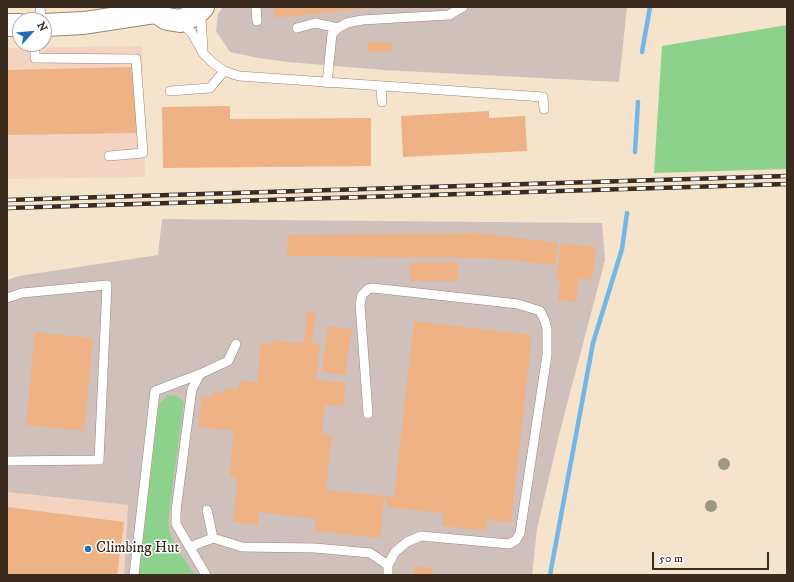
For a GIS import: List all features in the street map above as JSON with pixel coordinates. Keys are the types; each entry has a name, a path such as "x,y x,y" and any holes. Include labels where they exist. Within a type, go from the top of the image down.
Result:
{"street":[{"path":"52,25 84,23 116,13 154,10 167,19 180,20 195,15 204,7"}],"lane":[{"path":"204,7 200,19 204,53"},
{"path":"256,7 257,20"},
{"path":"327,83 332,34 338,28 347,23 362,20 449,15 463,7"},
{"path":"180,20 192,33 204,53 213,63 224,71 239,76 543,97 544,108"},
{"path":"297,28 315,23 338,28"},
{"path":"35,52 35,58 136,59 143,153 109,156"},
{"path":"170,90 210,88 224,71"},
{"path":"381,87 382,102"},
{"path":"7,298 22,293 107,285 98,460 7,461"},
{"path":"368,414 360,304 362,295 368,289 373,288 518,304 540,311 547,329 547,355 520,533 509,544 421,536 407,542 395,552 388,565 388,575"},
{"path":"134,575 155,391 228,362 236,344"},
{"path":"200,374 192,389 176,511 176,524 206,575"},
{"path":"207,510 213,538"},
{"path":"190,547 213,538 242,547 315,548 370,553 388,565"}],"shaded area":[{"path":"223,7 627,7 619,82 383,70 258,58 230,52 216,31 218,14"},
{"path":"142,46 145,177 7,179 7,48 12,48 12,52 52,52 52,47"},
{"path":"162,219 602,223 605,260 559,435 537,529 532,575 124,575 128,505 7,492 7,280 19,276 158,255"},
{"path":"7,492 128,505 124,575 7,575"}],"green space":[{"path":"787,25 787,169 654,173 662,46"},
{"path":"167,395 177,396 184,402 168,521 170,535 177,549 195,575 139,575 159,405"}],"building":[{"path":"274,7 367,7 367,8 275,18"},
{"path":"368,42 391,42 392,51 368,52"},
{"path":"135,67 137,133 7,135 7,70"},
{"path":"230,106 230,119 371,118 371,166 163,168 162,107"},
{"path":"489,111 489,118 525,116 527,151 403,157 401,116"},
{"path":"479,233 558,243 555,265 486,258 287,256 288,235"},
{"path":"561,243 596,247 592,280 579,278 576,302 558,300 560,278 556,278"},
{"path":"458,262 458,281 410,281 410,263"},
{"path":"307,311 316,312 312,344 320,344 316,379 346,383 343,407 325,405 322,434 332,435 326,490 394,497 414,321 532,335 511,523 487,520 486,531 442,526 443,513 386,507 387,500 384,499 380,538 314,531 316,519 259,512 258,525 233,522 237,478 229,477 234,431 198,427 202,396 212,397 213,392 223,393 225,388 238,390 239,380 257,382 261,343 273,344 273,340 304,343"},
{"path":"328,326 352,329 345,375 322,372"},
{"path":"35,332 93,338 84,431 26,425"},
{"path":"7,507 124,522 117,575 7,575"},
{"path":"414,566 433,568 432,575 414,575"}],"waterway":[{"path":"642,52 650,7"},
{"path":"635,152 638,102"},
{"path":"550,575 593,343 622,249 627,213"}],"railway":[{"path":"7,200 787,176"},
{"path":"7,208 787,184"}],"place":[{"name":"Climbing Hut","path":"88,549"}]}
